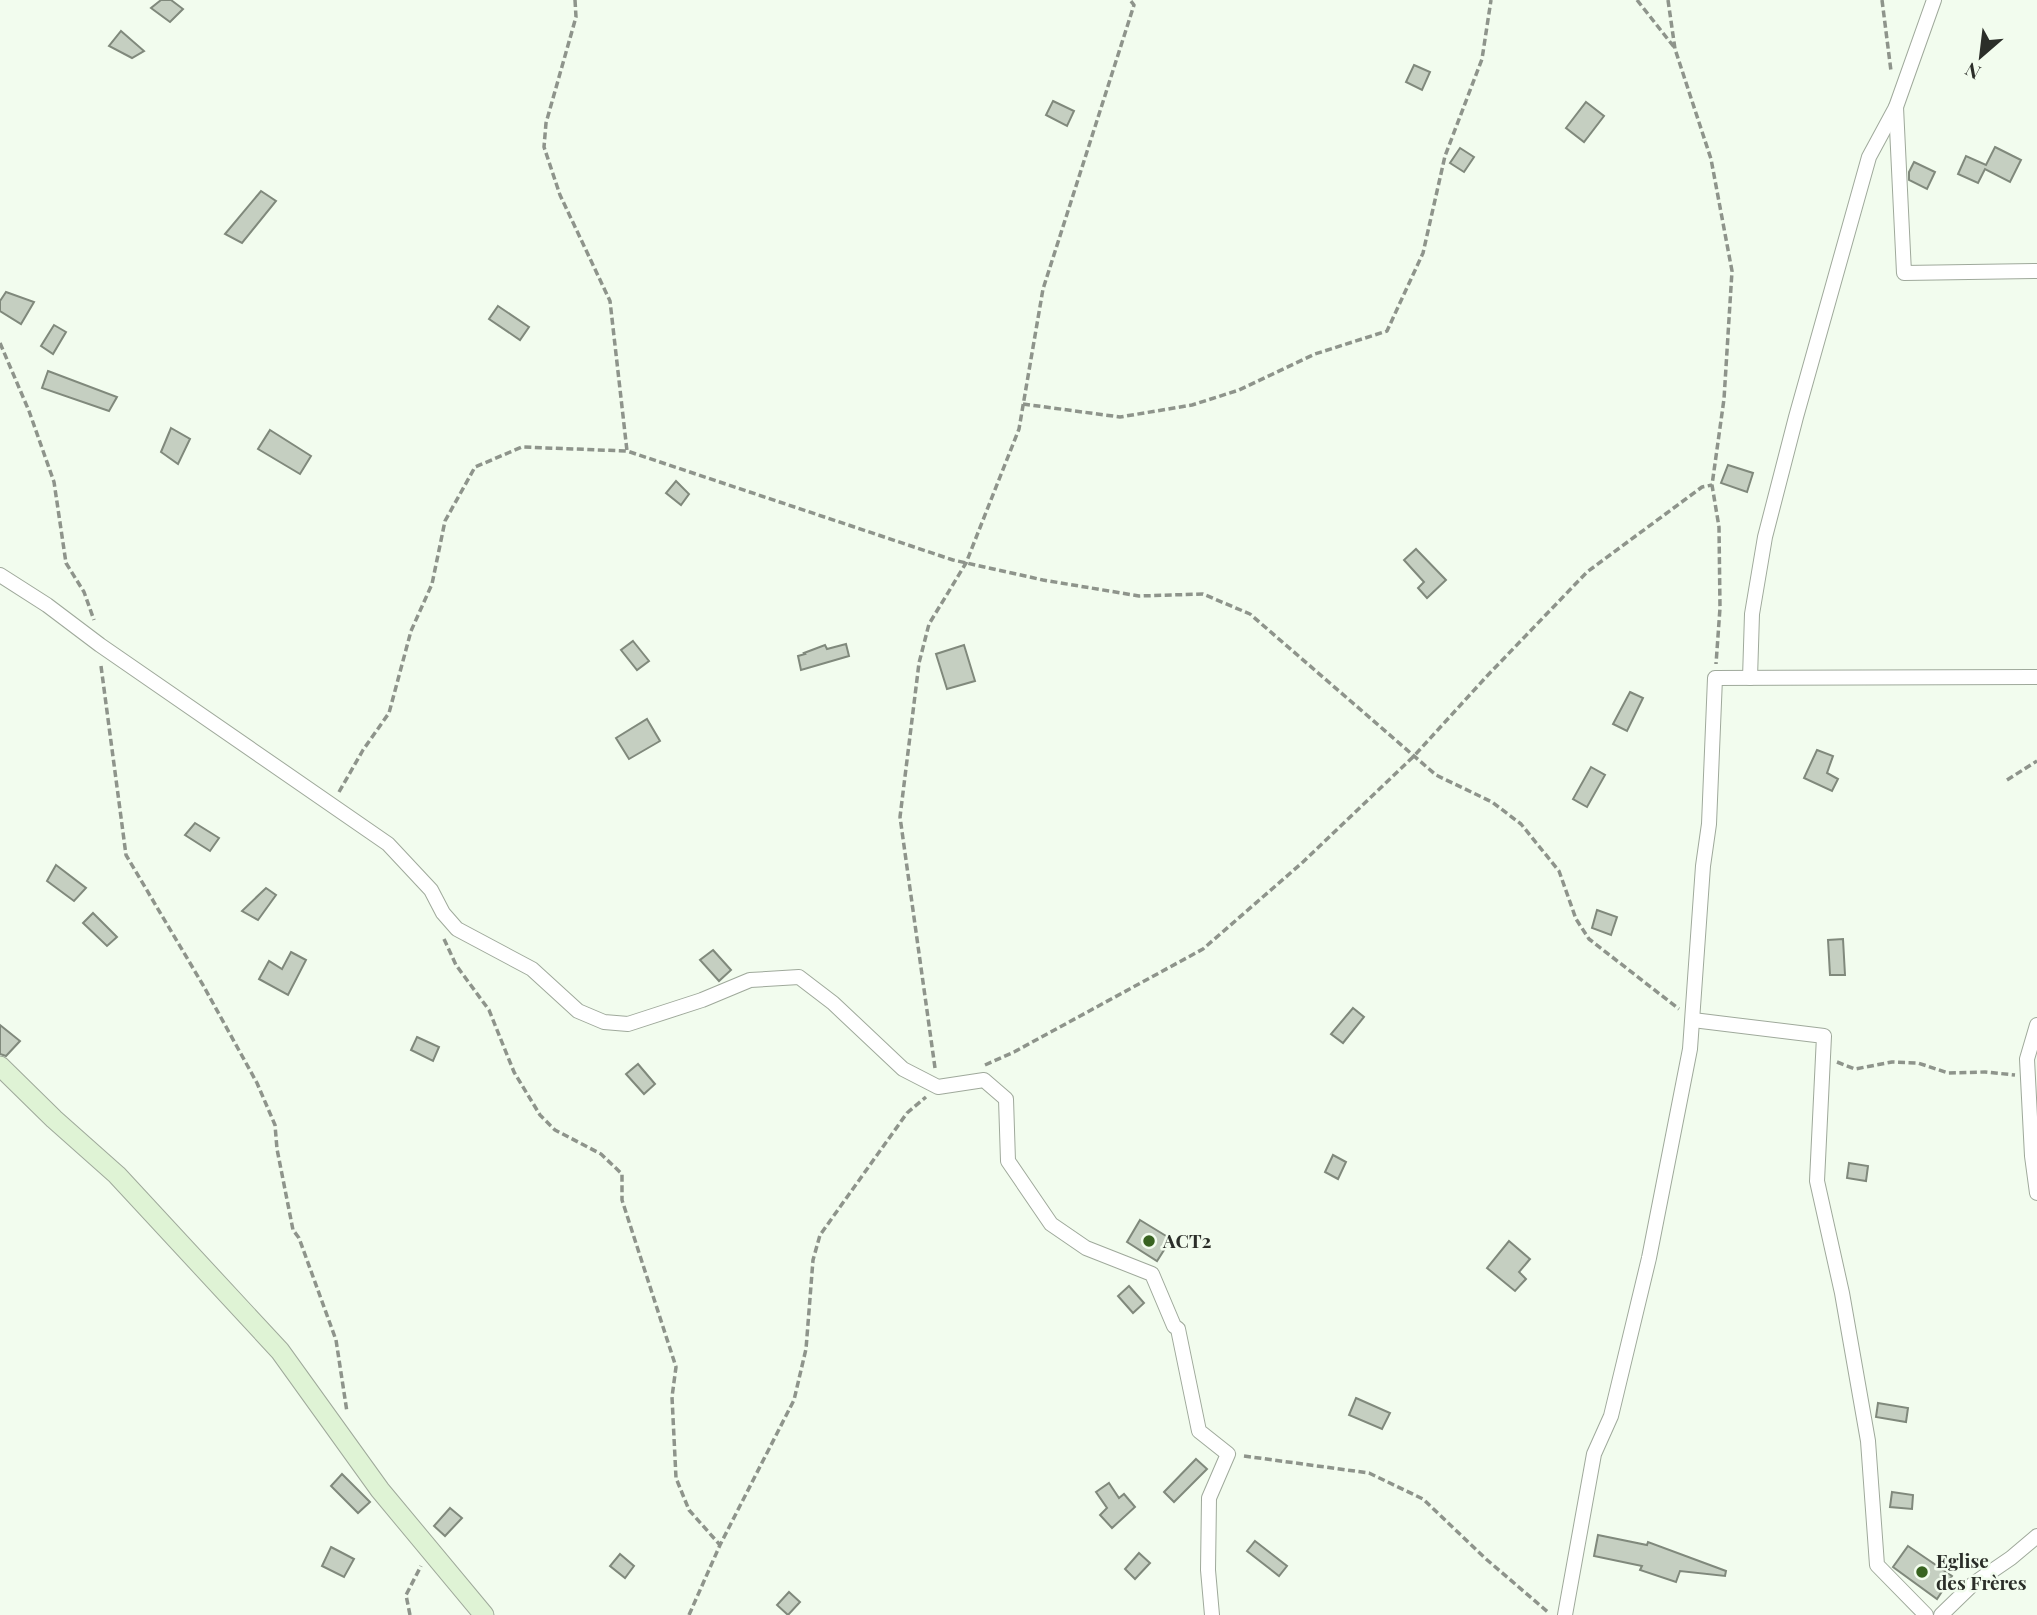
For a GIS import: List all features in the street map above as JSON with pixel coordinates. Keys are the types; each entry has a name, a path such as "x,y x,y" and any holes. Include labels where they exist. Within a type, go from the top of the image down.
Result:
{"main road":[{"path":"0,1066 117,1175 280,1352 380,1490 484,1615"}],"street":[{"path":"1750,678 1752,614 1768,523 1796,417 1869,157 1896,107 1934,0"},
{"path":"1896,107 1904,273 2037,271"},
{"path":"0,575 47,605 100,645 388,844 431,890 443,913 457,929 532,969 578,1011 604,1022 628,1024 702,1000 750,980 799,977 833,1003 903,1069 937,1087 984,1080 1006,1099 1008,1161 1051,1224 1086,1248 1152,1274 1174,1326 1178,1329 1199,1431 1228,1454 1209,1498 1208,1570 1212,1615"},
{"path":"1565,1615 1594,1454 1611,1416 1662,1201 1693,1020 1703,866 1709,824 1715,678 2037,677"},
{"path":"1693,1020 1824,1036 1817,1181 1842,1293 1868,1441 1877,1565 1926,1615"},
{"path":"2037,1025 2027,1059 2032,1156 2037,1193"},
{"path":"1941,1615 1973,1584 2037,1536"}],"path":[{"path":"575,0 576,17 546,123 544,147 560,195 610,301 627,451"},
{"path":"689,1615 720,1545 794,1400 806,1349 813,1259 820,1235 907,1113 937,1087 900,817 919,663 929,624 967,563 1019,429 1042,289 1134,5 1130,0"},
{"path":"1023,404 1120,417 1192,405 1239,390 1315,354 1387,331 1423,253 1445,156 1482,59 1491,0"},
{"path":"1637,0 1675,49"},
{"path":"1668,0 1675,49 1710,159 1732,271 1724,399 1712,485 1718,527 1720,608 1715,678"},
{"path":"1882,0 1896,107"},
{"path":"0,343 29,411 54,482 66,563 84,592 100,645"},
{"path":"332,804 363,750 389,713 411,631 432,583 445,521 475,467 522,447 627,451 967,563 1043,580 1139,596 1203,594 1250,614 1436,775 1492,802 1521,824 1559,871 1576,919 1589,939 1693,1020"},
{"path":"976,1070 1203,949 1303,862 1414,756 1587,572 1702,488 1712,485"},
{"path":"103,688 111,727 126,855 243,1058 275,1125 293,1230 299,1238 337,1340 348,1419"},
{"path":"2007,780 2037,761"},
{"path":"444,939 456,965 489,1010 514,1072 540,1115 555,1130 601,1154 622,1174 622,1200 676,1367 672,1397 676,1478 689,1510 720,1545"},
{"path":"1822,1057 1855,1069 1892,1062 1918,1063 1948,1073 1985,1072 2027,1076"},
{"path":"1228,1454 1369,1472 1423,1499 1486,1559 1552,1615"},
{"path":"410,1615 406,1595 429,1548"}],"building":[{"path":"161,0 171,0 183,9 170,22 151,8"},
{"path":"121,31 144,51 132,58 109,46"},
{"path":"1414,65 1430,72 1422,90 1406,82"},
{"path":"1053,101 1074,111 1067,126 1046,115"},
{"path":"1586,102 1604,116 1584,142 1566,128"},
{"path":"1995,147 2021,160 2010,182 1985,169 1978,183 1958,174 1966,156 1986,165"},
{"path":"1460,148 1474,157 1464,172 1450,163"},
{"path":"1914,162 1935,172 1927,189 1909,180 1909,172"},
{"path":"261,191 276,201 242,243 225,234"},
{"path":"6,292 34,302 21,324 0,311 0,301"},
{"path":"498,306 529,327 520,340 489,319"},
{"path":"54,325 66,332 53,354 41,346"},
{"path":"48,371 117,397 109,411 42,388"},
{"path":"171,428 190,439 178,464 161,452"},
{"path":"270,430 311,456 300,474 258,449"},
{"path":"1728,465 1753,473 1747,492 1721,483"},
{"path":"676,481 689,494 681,505 666,493"},
{"path":"1416,549 1446,580 1427,598 1418,588 1424,582 1404,560"},
{"path":"633,641 649,661 637,670 621,650"},
{"path":"846,644 849,656 801,670 798,656 825,645 827,649"},
{"path":"964,645 975,681 947,689 936,654"},
{"path":"1630,692 1643,698 1627,731 1613,724"},
{"path":"647,719 660,741 629,759 616,738"},
{"path":"1817,750 1833,756 1827,773 1838,779 1832,791 1804,778"},
{"path":"1591,767 1605,775 1587,807 1573,799"},
{"path":"195,823 219,838 210,851 185,835"},
{"path":"56,865 86,888 74,901 47,881"},
{"path":"266,888 276,895 258,920 242,911"},
{"path":"1597,910 1617,917 1611,935 1592,928"},
{"path":"93,913 117,937 107,946 83,923"},
{"path":"1843,939 1845,975 1830,975 1828,940"},
{"path":"713,950 731,970 719,981 700,960"},
{"path":"291,952 306,960 288,995 259,979 269,961 282,969"},
{"path":"1353,1008 1364,1017 1343,1043 1331,1034"},
{"path":"0,1025 20,1041 6,1056 0,1054"},
{"path":"417,1037 439,1047 433,1061 411,1050"},
{"path":"638,1064 655,1084 644,1094 626,1074"},
{"path":"1333,1155 1346,1162 1338,1179 1325,1172"},
{"path":"1849,1163 1868,1166 1866,1181 1847,1178"},
{"name":"ACT2","path":"1140,1220 1171,1239 1157,1261 1127,1242"},
{"path":"1509,1241 1530,1259 1519,1272 1526,1279 1515,1291 1487,1268"},
{"path":"1129,1286 1144,1303 1133,1313 1118,1296"},
{"path":"1356,1398 1390,1413 1382,1429 1349,1415"},
{"path":"1878,1403 1908,1408 1906,1422 1876,1417"},
{"path":"1196,1459 1207,1469 1174,1502 1164,1492"},
{"path":"342,1474 370,1502 358,1513 331,1486"},
{"path":"1109,1483 1119,1498 1124,1494 1135,1507 1112,1528 1100,1515 1107,1508 1096,1492"},
{"path":"1892,1492 1913,1495 1912,1509 1890,1507"},
{"path":"450,1508 462,1518 445,1536 434,1526"},
{"path":"1598,1535 1647,1545 1648,1542 1726,1571 1725,1576 1680,1571 1676,1582 1640,1570 1642,1566 1594,1556"},
{"path":"1255,1541 1287,1566 1279,1576 1247,1551"},
{"name":"Eglise des Frères","path":"1908,1546 1952,1576 1937,1599 1893,1567"},
{"path":"331,1547 354,1559 344,1577 322,1566"},
{"path":"1139,1553 1150,1563 1135,1579 1125,1569"},
{"path":"620,1554 634,1566 625,1578 610,1566"},
{"path":"789,1592 800,1602 788,1615 777,1605"}],"place":[{"name":"ACT2","path":"1149,1241"},
{"name":"Eglise des Frères","path":"1922,1572"}]}
